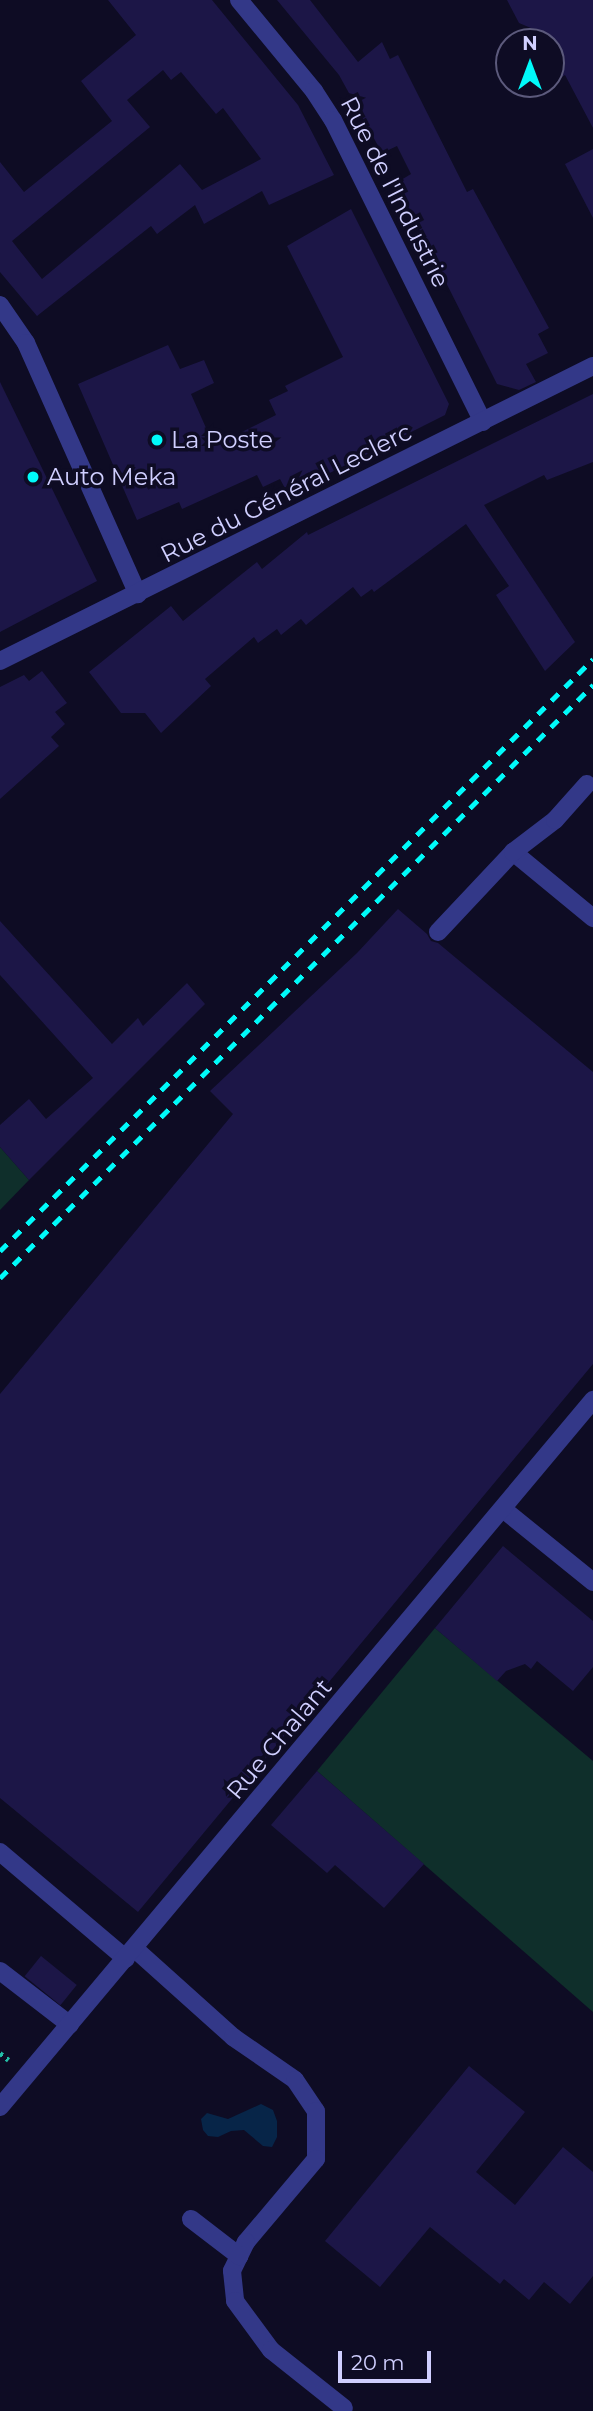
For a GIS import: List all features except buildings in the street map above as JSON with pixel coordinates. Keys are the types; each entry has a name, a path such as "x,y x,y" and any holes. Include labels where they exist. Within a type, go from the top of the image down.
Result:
{"street":[{"name":"Rue de l'Industrie","path":"239,0 314,91 333,120 483,422"},
{"path":"0,305 26,344 138,594"},
{"name":"Rue du Général Leclerc","path":"0,661 593,366"},
{"path":"438,932 513,852 555,820 587,784"},
{"path":"513,852 593,918"},
{"name":"Rue Chalant","path":"0,2106 131,1954 593,1400"},
{"path":"503,1509 593,1582"},
{"path":"0,1852 233,2037 295,2080 316,2111 316,2159 246,2242 232,2271 235,2301 271,2350 344,2407"},
{"path":"0,1971 70,2025"},
{"path":"191,2219 239,2256"}],"green space":[{"path":"0,1147 29,1180 0,1210"},
{"path":"435,1628 593,1761 593,2012 317,1771"}],"water":[{"path":"261,2104 273,2110 277,2121 277,2137 272,2147 263,2146 244,2130 231,2131 218,2137 208,2136 203,2130 201,2119 207,2113 228,2119"}],"railway":[{"path":"0,1251 593,659"},
{"path":"0,1278 593,685"}],"place":[{"name":"La Poste","path":"157,440"},
{"name":"Auto Meka","path":"33,477"}]}
